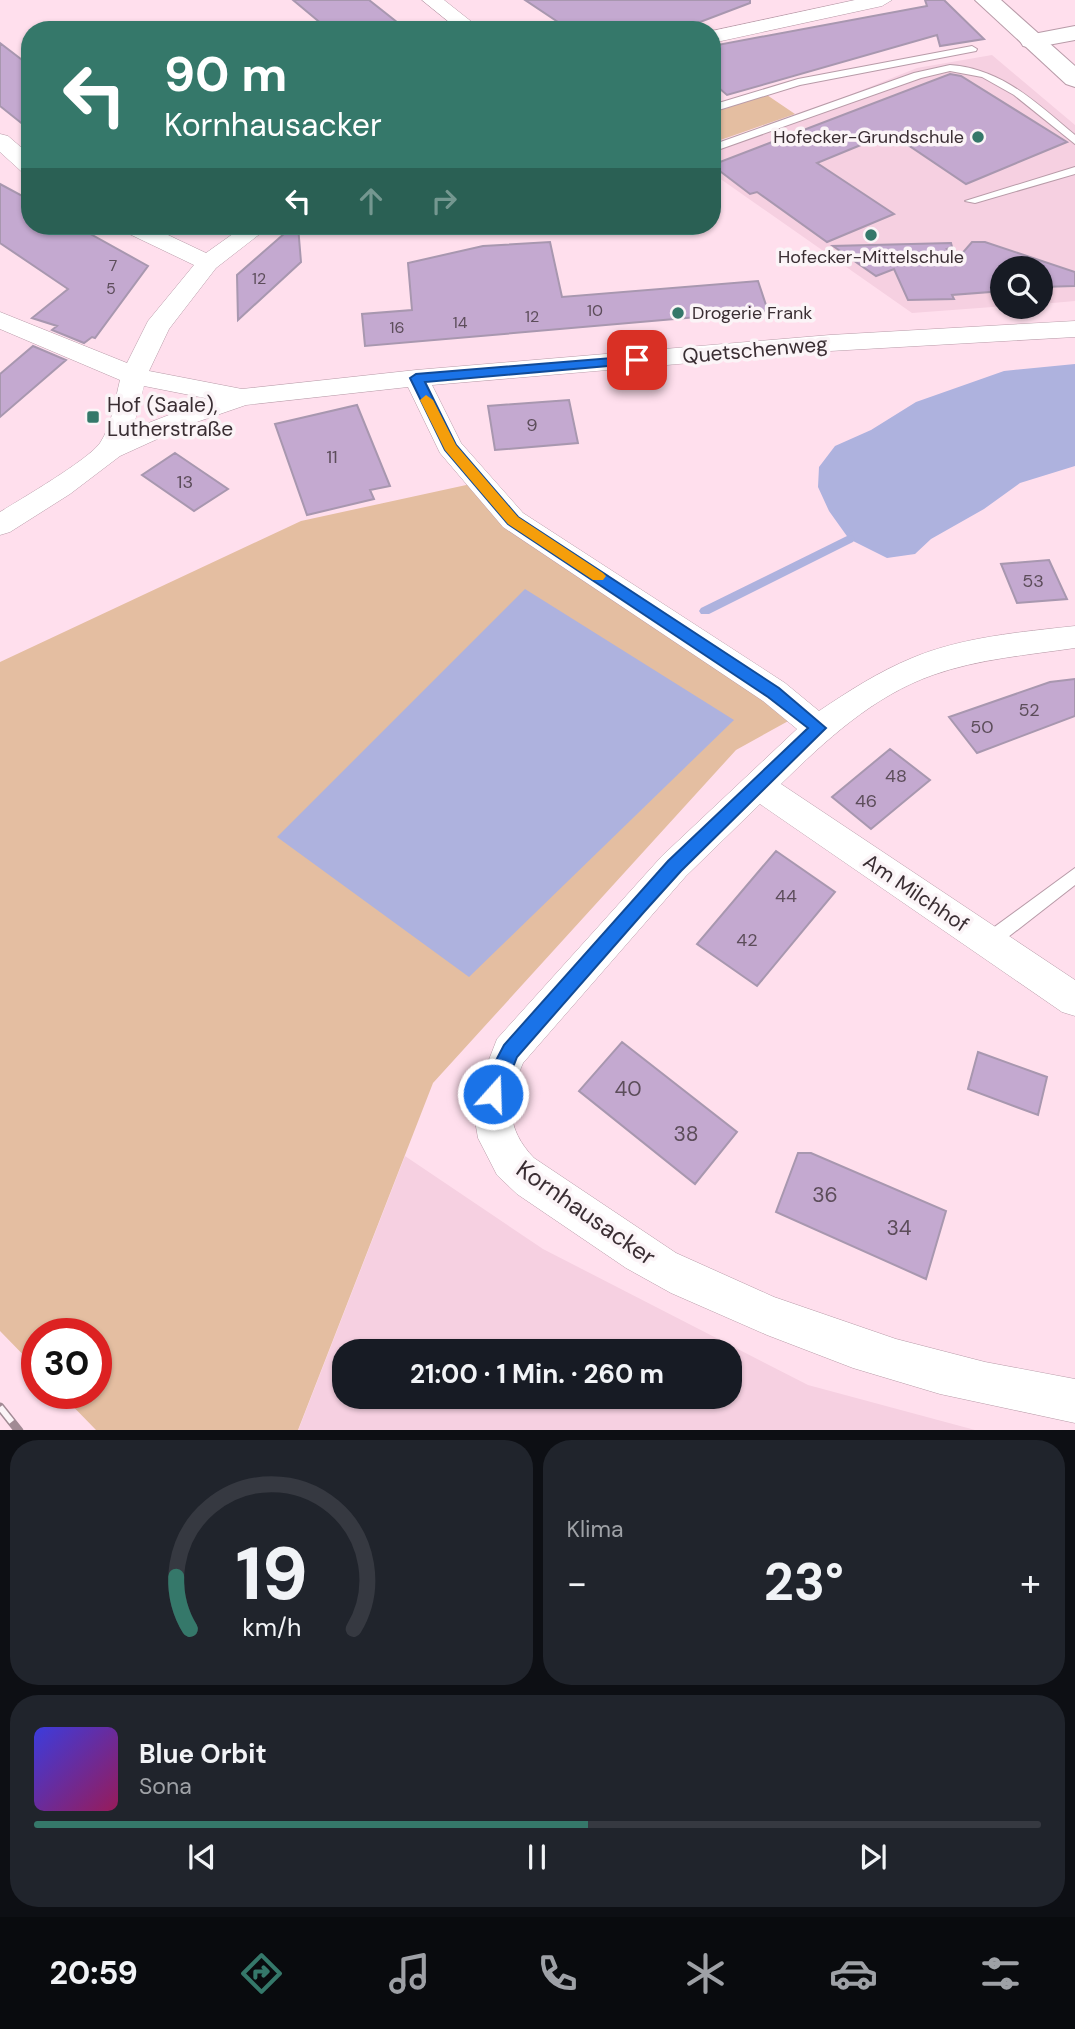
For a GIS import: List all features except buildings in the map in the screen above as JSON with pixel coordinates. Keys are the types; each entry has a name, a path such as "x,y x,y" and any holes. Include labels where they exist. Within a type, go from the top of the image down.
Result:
{"main road":[{"path":"987,0 1075,61"},
{"path":"1003,0 1075,79"},
{"path":"1040,39 1075,33"}],"street":[{"path":"432,0 460,21"},
{"path":"721,35 882,0"},
{"path":"0,141 21,159"},
{"path":"150,235 208,263"},
{"path":"110,450 122,423 134,376 157,327 208,263 247,235"},
{"path":"0,320 134,376 243,397"},
{"name":"Quetschenweg","path":"0,525 60,487 110,450 179,419 243,397 416,378 830,344 1075,329"},
{"path":"416,378 450,447 513,520 774,692 818,728"},
{"name":"Kornhausacker","path":"1075,637 997,647 925,666 882,685 818,728 674,866 510,1051 493,1094 493,1118 497,1139 510,1160 535,1183 663,1268 829,1340 922,1369 1075,1401"},
{"name":"Am Milchhof","path":"757,785 1075,1000"}],"lane":[{"path":"721,106 798,82 972,49"},
{"path":"721,146 918,75 950,68 971,70 996,78 1075,141"},
{"path":"971,201 1075,170"},
{"path":"988,942 1075,875"}],"shaded area":[{"path":"992,55 1075,125 1075,301 1053,303 1053,256 990,256 990,307 912,313 721,179 721,146 917,68"},
{"path":"764,93 795,114 721,140 721,110"},
{"path":"480,482 801,714 736,750 433,1083 298,1430 96,1430 76,1409 112,1409 112,1318 21,1318 21,1353 0,1331 0,662 301,521"},
{"path":"405,1156 543,1249 718,1339 334,1339"},
{"path":"332,1344 332,1409 742,1409 742,1351 808,1385 975,1430 298,1430"}],"water":[{"path":"1075,364 1075,466 1020,483 984,509 931,539 915,554 887,558 849,539 829,511 818,487 819,467 835,446 871,430 916,402 1004,371"},
{"path":"525,589 734,720 469,977 277,837"}],"waterway":[{"path":"705,611 849,539"}],"railway":[{"path":"0,1407 18,1430"}],"slow traffic":[{"path":"426,400 450,447 513,520 598,576"}],"place":[{"name":"Hofecker-Grundschule","path":"978,137"},
{"name":"Hofecker-Mittelschule","path":"871,235"},
{"name":"Drogerie Frank","path":"678,313"},
{"name":"Hof (Saale), Lutherstraße","path":"93,417"}],"route":[{"path":"493,1094 510,1051 674,866 818,728 774,692 513,520 450,447 416,378 637,360"}]}
